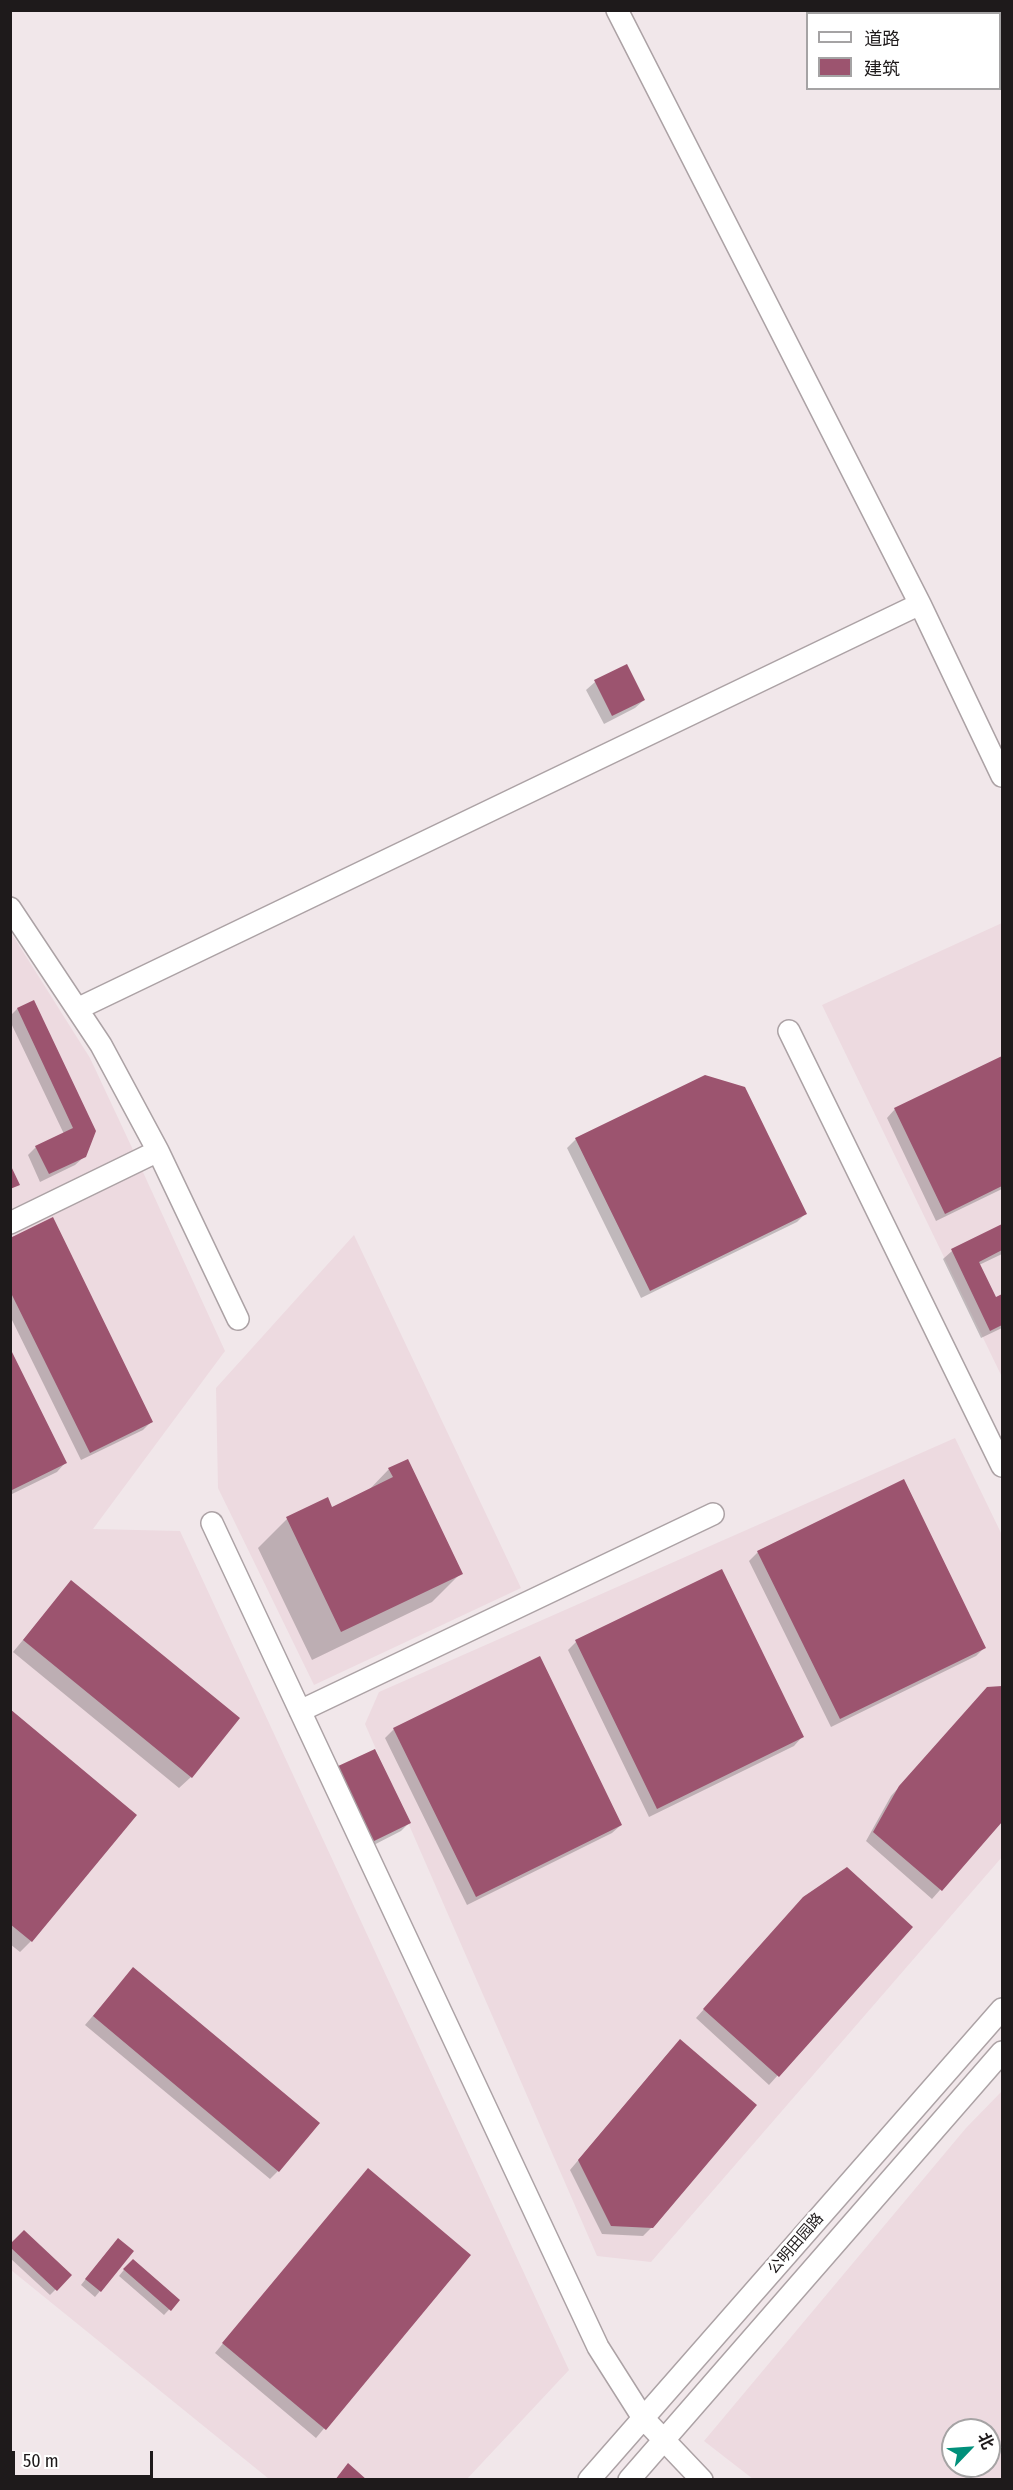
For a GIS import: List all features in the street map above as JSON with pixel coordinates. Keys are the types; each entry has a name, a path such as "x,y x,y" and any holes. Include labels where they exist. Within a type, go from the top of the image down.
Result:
{"street":[{"path":"617,10 920,604 1002,776"},
{"path":"77,1009 920,604"},
{"path":"10,908 101,1044 158,1151 238,1319"},
{"path":"789,1031 1002,1466"},
{"path":"10,1223 158,1151"},
{"path":"300,1711 713,1514"},
{"path":"212,1523 598,2347 643,2418 702,2480"},
{"name":"公明田园路","path":"588,2480 1002,2009"},
{"name":"公明田园路","path":"628,2480 1002,2052"}],"shaded area":[{"path":"1002,923 1002,1377 822,1005"},
{"path":"10,931 90,1058 134,1152 11,1209"},
{"path":"142,1170 225,1351 93,1529 180,1531 569,2370 467,2479 269,2479 11,2270 11,1235"},
{"path":"354,1235 521,1588 314,1685 218,1488 216,1388"},
{"path":"955,1438 1002,1535 1002,1857 651,2262 597,2256 365,1724 379,1692"},
{"path":"1002,2091 1002,2479 753,2479 704,2441 966,2128"}],"building":[{"path":"627,664 645,700 612,716 594,680"},
{"path":"34,1000 96,1131 86,1157 49,1174 35,1146 73,1128 17,1008"},
{"path":"1002,1056 1002,1186 945,1214 894,1108"},
{"path":"705,1075 745,1087 807,1214 650,1291 575,1138"},
{"path":"10,1164 20,1185 10,1189"},
{"path":"53,1217 153,1422 90,1453 10,1291 10,1238"},
{"path":"1002,1224 1002,1250 979,1262 996,1297 1002,1294 1002,1325 990,1331 951,1249"},
{"path":"10,1348 67,1463 10,1491"},
{"path":"408,1459 463,1574 341,1632 286,1517 328,1497 332,1507 393,1477 388,1468"},
{"path":"904,1479 986,1648 840,1719 757,1551"},
{"path":"722,1569 804,1737 657,1809 575,1640"},
{"path":"71,1580 240,1718 192,1778 23,1640"},
{"path":"540,1656 622,1825 476,1897 393,1728"},
{"path":"1002,1686 1002,1822 942,1891 873,1832 899,1786 987,1687"},
{"path":"10,1709 137,1815 32,1942 10,1924"},
{"path":"375,1749 411,1823 372,1842 336,1767"},
{"path":"847,1867 913,1927 779,2077 703,2009 803,1897"},
{"path":"133,1967 320,2123 279,2172 93,2016"},
{"path":"680,2039 757,2105 653,2228 611,2226 578,2160"},
{"path":"368,2168 471,2255 326,2430 222,2343"},
{"path":"24,2230 72,2275 57,2291 10,2247 10,2244"},
{"path":"118,2238 134,2251 101,2292 85,2279"},
{"path":"133,2259 180,2300 171,2311 123,2269"},
{"path":"348,2463 367,2480 335,2480"}]}
